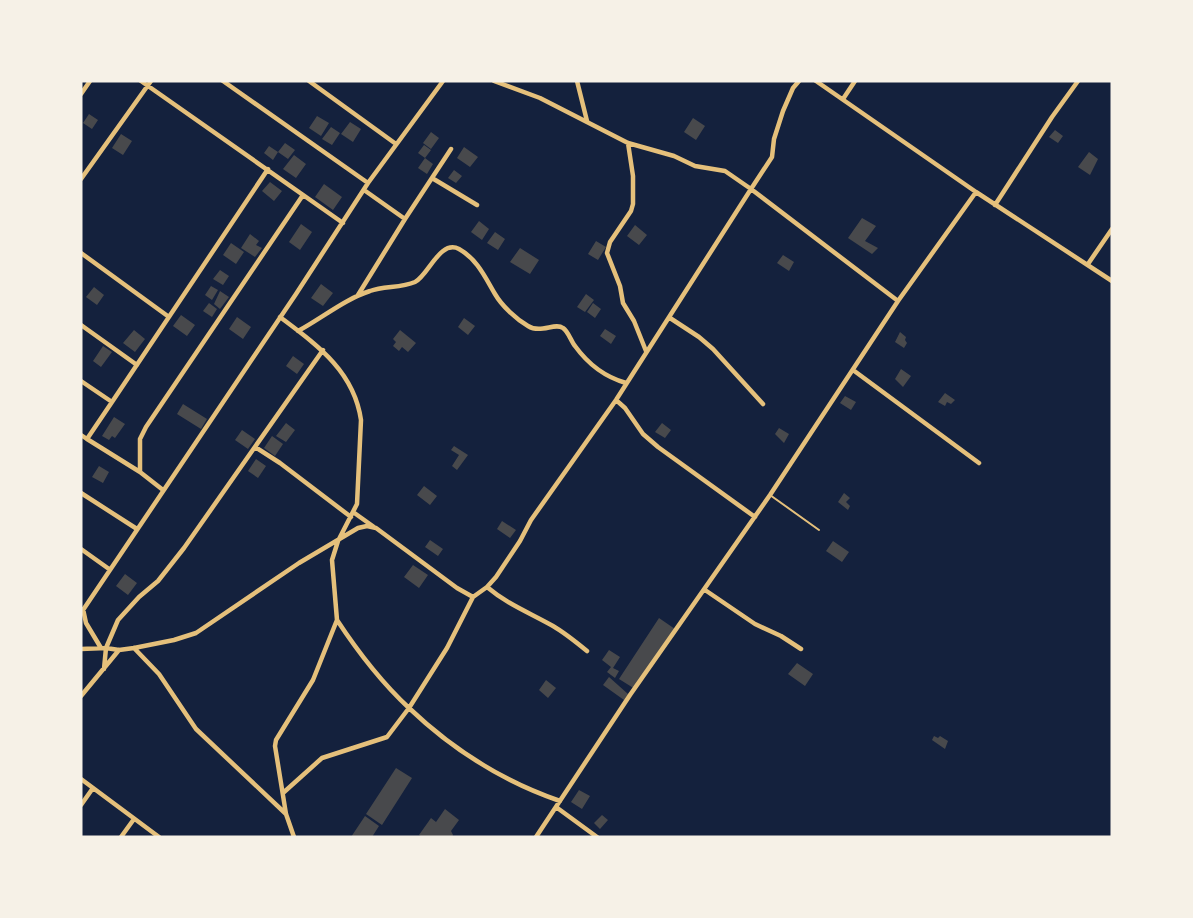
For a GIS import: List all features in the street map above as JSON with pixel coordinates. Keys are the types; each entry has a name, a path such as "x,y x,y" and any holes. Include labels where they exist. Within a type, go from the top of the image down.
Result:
{"street":[{"path":"81,94 90,81"},
{"path":"141,81 150,83 343,223"},
{"path":"223,81 368,183"},
{"path":"309,81 396,144"},
{"path":"104,648 86,623 82,610 368,183 443,81"},
{"path":"494,81 540,98 628,143 674,156 695,166 725,171 898,301"},
{"path":"577,81 586,121"},
{"path":"283,793 322,758 387,737 409,708 447,648 473,597 487,587 520,541 549,494 577,458 769,164 783,111 793,88 800,81"},
{"path":"816,81 995,205 1112,281"},
{"path":"843,99 855,81"},
{"path":"995,205 1046,125 1078,81"},
{"path":"81,179 150,83"},
{"path":"628,143 633,176 633,204 631,211 610,242 608,253 620,286 623,303 634,321 646,351"},
{"path":"358,295 451,149"},
{"path":"87,439 268,169"},
{"path":"432,178 477,205"},
{"path":"364,190 405,219"},
{"path":"536,837 770,495 898,301 976,192"},
{"path":"140,472 140,439 146,427 303,195"},
{"path":"1088,264 1112,229"},
{"path":"298,331 358,295 416,282 444,250 456,247 476,262 501,303 528,326 542,330 554,326 564,328 579,352 599,371 608,377 626,383"},
{"path":"81,253 169,317"},
{"path":"280,317 323,350 345,377 359,407 361,420 358,492 352,515 338,541 332,560 337,620 313,680 276,740 275,746 286,814 294,837"},
{"path":"670,318 713,349 763,404"},
{"path":"81,325 137,365"},
{"path":"104,669 104,648 118,620 162,576 184,549 323,350"},
{"path":"853,370 979,463"},
{"path":"81,381 112,402"},
{"path":"616,400 625,408 643,434 657,447 754,517"},
{"path":"81,435 163,489"},
{"path":"255,447 352,515 376,528 457,588 473,597"},
{"path":"81,493 138,529"},
{"path":"81,649 104,648 119,651 174,640 196,633 300,562 358,528 367,526 376,528"},
{"path":"81,549 110,569"},
{"path":"487,587 500,598 559,630 587,651"},
{"path":"705,590 755,624 781,636 801,649"},
{"path":"337,620 361,656 386,686 442,738 478,763 510,781 560,801"},
{"path":"134,648 159,674 196,729 286,814"},
{"path":"81,696 119,651"},
{"path":"81,779 159,837"},
{"path":"81,805 93,788"},
{"path":"555,807 597,837"},
{"path":"121,837 134,819"}],"lane":[{"path":"770,495 819,530"}],"building":[{"path":"89,114 98,120 92,129 83,123"},
{"path":"317,116 329,123 321,136 309,128"},
{"path":"693,118 705,126 696,140 684,132"},
{"path":"350,122 361,129 353,142 341,134"},
{"path":"331,127 340,133 332,145 322,139"},
{"path":"1055,130 1063,136 1058,143 1049,137"},
{"path":"431,132 439,138 431,149 423,143"},
{"path":"121,134 132,141 123,155 112,148"},
{"path":"285,143 295,150 288,159 278,152"},
{"path":"424,145 431,150 425,158 418,153"},
{"path":"269,146 278,152 273,160 264,153"},
{"path":"464,147 478,157 470,167 457,158"},
{"path":"1089,152 1098,159 1090,175 1078,167"},
{"path":"294,155 306,164 296,178 283,169"},
{"path":"425,158 433,164 427,174 418,168"},
{"path":"454,170 462,176 456,183 448,178"},
{"path":"270,182 282,191 274,201 262,191"},
{"path":"324,184 342,197 333,210 315,197"},
{"path":"862,218 876,226 865,241 878,248 872,254 848,238"},
{"path":"479,221 489,229 482,240 471,232"},
{"path":"301,224 312,232 300,250 289,242"},
{"path":"635,225 647,235 639,245 627,236"},
{"path":"495,232 505,239 498,250 487,243"},
{"path":"250,234 259,241 256,245 262,248 255,257 241,248"},
{"path":"596,241 606,247 598,260 588,254"},
{"path":"231,243 244,252 236,264 223,255"},
{"path":"520,248 539,260 530,274 510,262"},
{"path":"783,255 794,262 789,271 777,263"},
{"path":"220,270 229,276 223,285 213,279"},
{"path":"321,284 333,293 323,306 311,298"},
{"path":"211,286 218,290 212,300 205,295"},
{"path":"94,287 104,295 97,305 86,297"},
{"path":"220,291 229,297 220,309 214,304"},
{"path":"586,294 594,300 585,312 577,307"},
{"path":"209,303 217,309 212,317 203,311"},
{"path":"593,303 601,309 595,318 587,312"},
{"path":"181,315 195,325 187,336 173,326"},
{"path":"237,317 251,327 243,339 229,329"},
{"path":"464,318 475,326 468,335 458,327"},
{"path":"605,329 616,336 611,344 600,336"},
{"path":"134,330 145,339 135,352 123,343"},
{"path":"400,330 416,343 408,352 402,347 399,351 393,346 396,342 393,339"},
{"path":"900,332 906,337 907,343 904,348 895,342"},
{"path":"103,346 112,352 101,367 93,361"},
{"path":"293,356 304,364 297,374 286,366"},
{"path":"901,369 911,376 903,387 895,379"},
{"path":"945,393 955,400 951,404 947,402 945,406 938,402"},
{"path":"845,396 856,402 851,410 840,403"},
{"path":"183,404 207,419 201,429 177,414"},
{"path":"114,417 125,424 115,438 112,436 109,440 102,436"},
{"path":"286,423 295,430 286,442 276,436"},
{"path":"662,423 671,430 665,438 655,432"},
{"path":"779,428 789,434 784,443 775,434"},
{"path":"242,430 255,439 248,449 235,440"},
{"path":"272,436 283,444 275,456 264,448"},
{"path":"454,446 468,455 457,470 452,466 459,455 451,450"},
{"path":"256,459 266,466 258,478 248,471"},
{"path":"99,466 109,472 103,483 92,477"},
{"path":"424,486 437,496 430,505 417,495"},
{"path":"844,493 850,498 846,502 850,506 848,510 838,502"},
{"path":"502,521 516,530 510,538 497,529"},
{"path":"430,540 443,549 438,556 425,547"},
{"path":"833,541 849,552 842,562 826,551"},
{"path":"413,565 428,575 419,588 404,577"},
{"path":"125,574 137,583 128,595 116,586"},
{"path":"659,618 675,629 635,689 619,679"},
{"path":"609,650 620,657 613,668 619,671 615,678 607,672 611,667 602,660"},
{"path":"797,663 813,674 805,686 788,674"},
{"path":"609,677 628,694 624,700 603,685"},
{"path":"546,680 556,688 548,698 539,690"},
{"path":"934,736 938,738 940,736 948,741 945,749 932,740"},
{"path":"396,768 412,778 382,825 366,814"},
{"path":"579,790 590,796 582,809 571,802"},
{"path":"445,809 459,820 451,831 452,837 422,837 419,835 431,818 436,822"},
{"path":"602,815 608,820 600,829 594,823"},
{"path":"365,816 379,826 372,837 351,837"}]}
